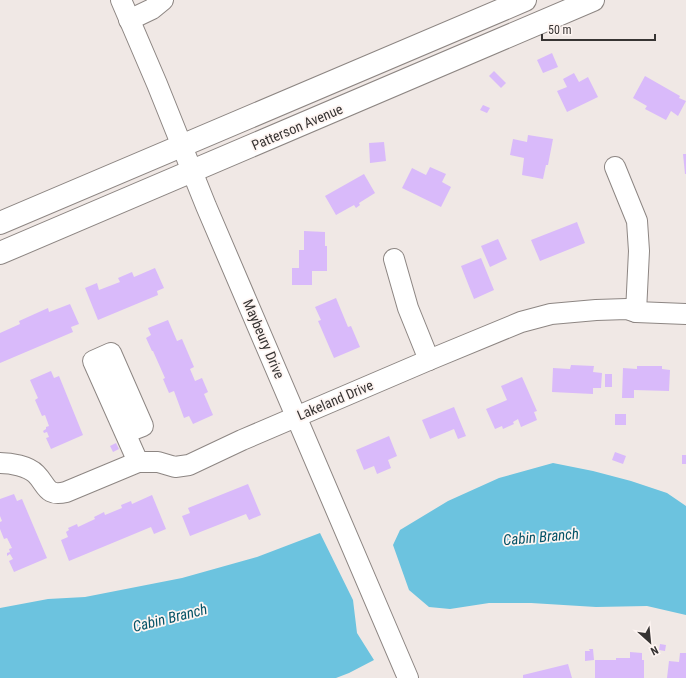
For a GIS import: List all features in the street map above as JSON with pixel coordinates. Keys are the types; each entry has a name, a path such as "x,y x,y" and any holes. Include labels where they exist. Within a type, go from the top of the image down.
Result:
{"main road":[{"name":"Patterson Avenue","path":"0,223 524,0"},
{"name":"Patterson Avenue","path":"0,252 593,0"}],"street":[{"name":"Maybeury Drive","path":"121,0 206,206 408,678"},
{"path":"129,20 152,9 163,0"},
{"path":"615,167 637,221 639,251 636,312"},
{"path":"394,259 408,308 428,360"},
{"name":"Lakeland Drive","path":"0,463 27,468 36,474 47,490 55,493 66,492 138,462 158,462 175,467 190,465 297,416 521,322 551,314 596,310 627,309 636,312 686,314"},
{"path":"125,433 138,462"}],"water":[{"name":"Cabin Branch","path":"553,463 631,481 667,493 686,506 686,615 647,606 596,607 531,603 489,603 450,609 429,607 409,590 393,545 400,530 448,501 499,478"},
{"name":"Cabin Branch","path":"320,533 353,600 357,633 374,660 349,673 336,678 0,678 0,608 48,599 85,597 182,578 257,557"}],"building":[{"path":"552,53 558,67 543,73 537,60"},
{"path":"494,71 506,83 501,88 489,76"},
{"path":"574,73 579,82 588,77 598,97 567,112 557,91 567,87 563,79"},
{"path":"645,76 686,101 678,116 671,111 666,120 645,109 647,106 633,98"},
{"path":"483,105 490,108 487,113 480,110"},
{"path":"528,135 553,139 548,165 546,165 543,179 522,175 524,158 510,155 513,139 527,142"},
{"path":"384,142 386,161 370,163 369,143"},
{"path":"683,154 686,154 686,174 685,174"},
{"path":"430,167 446,174 442,182 451,187 441,207 402,188 412,168 426,175"},
{"path":"364,174 375,193 359,203 360,205 356,208 354,205 336,215 325,196"},
{"path":"577,222 585,243 540,261 531,240"},
{"path":"304,231 325,232 325,246 327,246 327,271 312,271 312,285 292,285 292,268 299,268 299,250 304,250"},
{"path":"498,239 507,259 490,267 481,246"},
{"path":"481,258 494,290 474,299 461,266"},
{"path":"155,268 164,288 157,291 158,295 98,320 85,288 97,283 99,290 120,282 118,278 132,272 134,277"},
{"path":"336,298 348,327 351,326 360,347 334,358 318,321 321,320 315,307"},
{"path":"70,304 79,324 71,327 73,332 0,363 0,333 20,324 19,321 48,308 49,312"},
{"path":"168,320 177,341 182,339 194,367 190,369 195,381 202,378 208,392 204,394 213,415 193,424 189,416 184,418 174,391 169,393 163,379 165,378 146,338 151,335 148,328"},
{"path":"571,365 594,366 593,372 602,373 601,388 593,388 593,394 552,392 553,368 570,369"},
{"path":"637,366 662,366 662,369 670,370 669,391 634,390 634,398 622,398 623,368 637,369"},
{"path":"51,371 54,378 59,376 83,435 51,449 46,438 49,437 47,432 44,433 43,431 49,426 45,415 42,416 35,400 38,398 30,380"},
{"path":"605,374 612,374 612,387 605,387"},
{"path":"522,377 537,411 534,412 537,420 521,427 518,419 513,422 514,424 503,429 502,426 495,429 486,409 507,400 501,386"},
{"path":"454,407 466,436 458,439 454,429 430,439 422,420"},
{"path":"615,414 626,414 626,425 615,425"},
{"path":"389,436 397,456 388,460 391,468 377,474 374,466 364,470 356,450"},
{"path":"116,443 119,449 113,452 110,446"},
{"path":"615,452 626,456 623,464 612,460"},
{"path":"682,455 686,455 686,464 682,464"},
{"path":"248,484 261,515 249,520 246,514 190,536 182,516 190,513 188,508"},
{"path":"14,494 17,501 22,499 47,558 14,572 9,561 13,559 10,554 7,556 7,553 10,552 9,549 12,548 7,538 4,539 0,529 0,522 2,521 0,516 0,499"},
{"path":"152,495 166,529 154,534 151,527 69,561 61,540 68,537 66,532 69,530 68,528 77,524 78,527 95,519 94,517 104,512 105,515 122,508 121,505 131,501 132,504"},
{"path":"660,644 666,645 665,651 659,650"},
{"path":"589,649 593,649 594,660 585,661 585,651 590,651"},
{"path":"630,652 642,653 642,660 644,660 644,678 595,678 595,660 630,658"},
{"path":"680,653 686,653 686,678 667,678 669,661 679,662"},
{"path":"568,664 572,678 523,678 523,675"}]}
